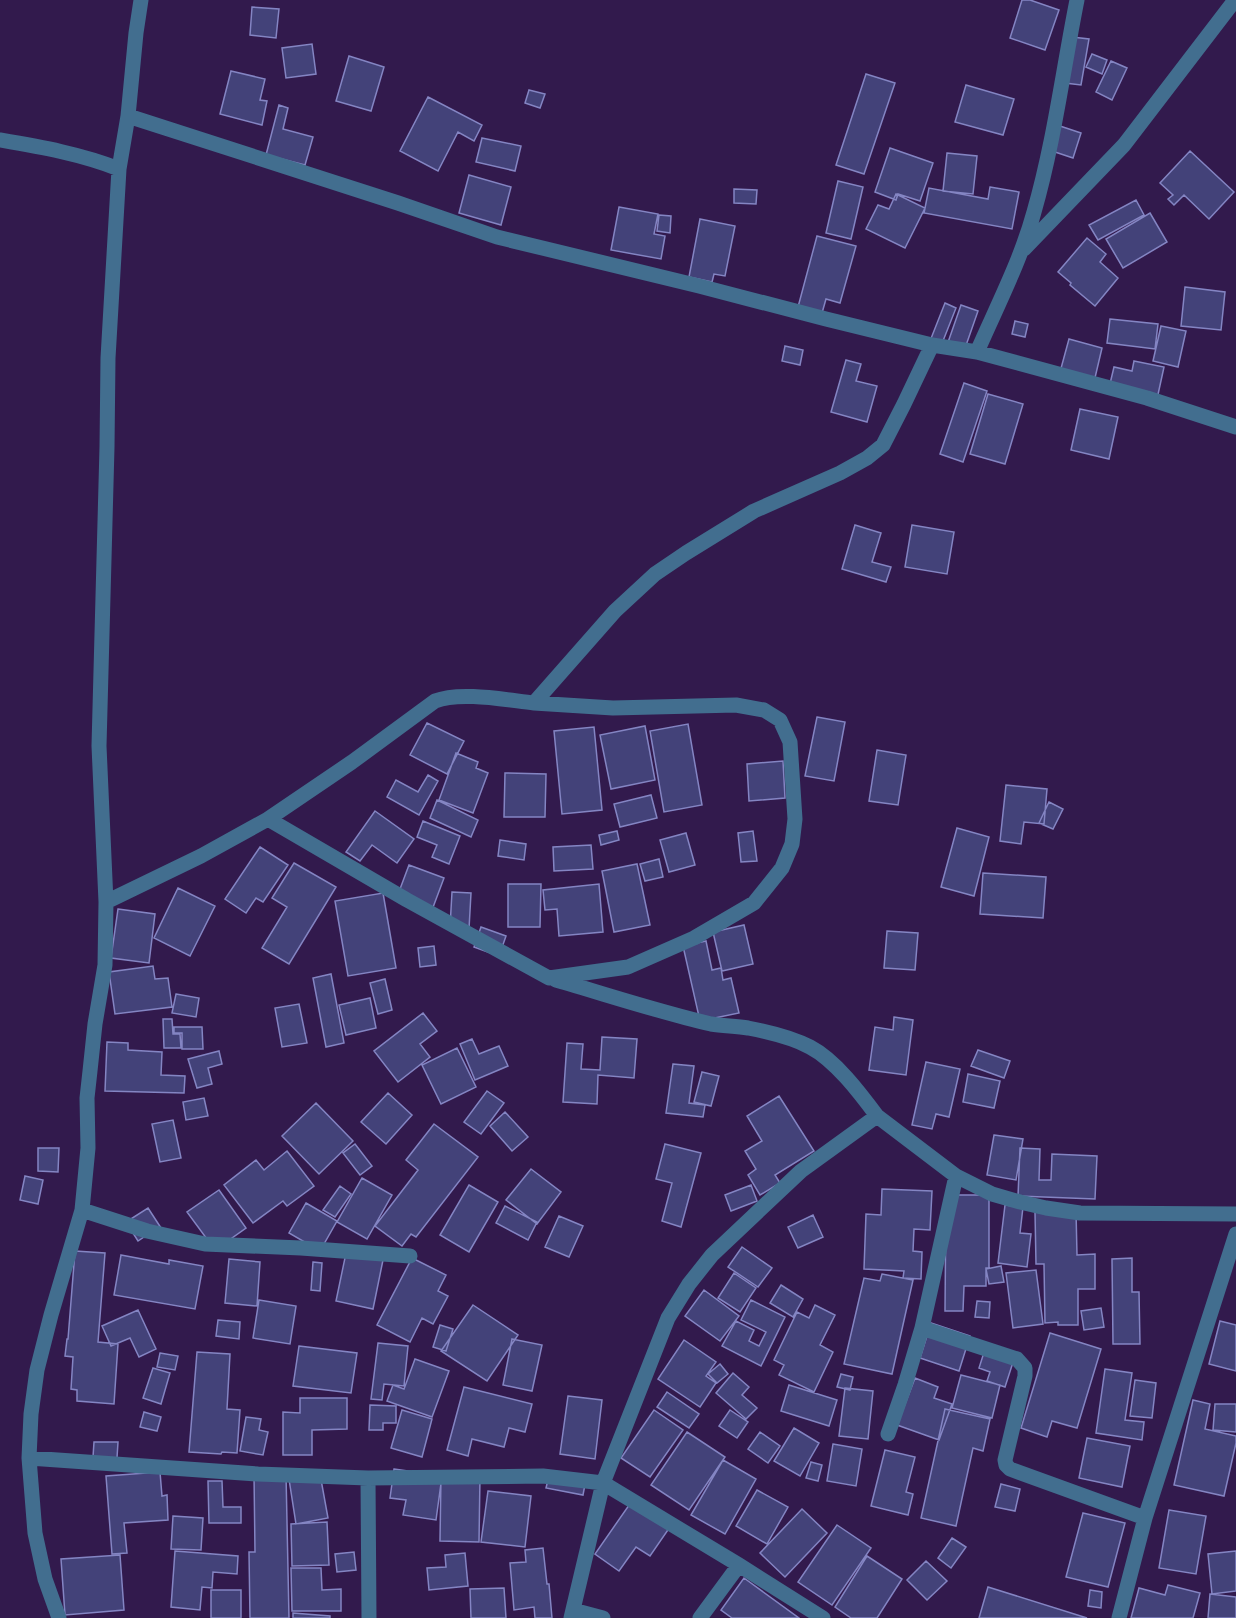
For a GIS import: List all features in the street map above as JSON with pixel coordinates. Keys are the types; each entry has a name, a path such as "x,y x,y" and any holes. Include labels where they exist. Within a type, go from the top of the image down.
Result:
{"street":[{"path":"55,1615 35,1533 29,1458 31,1414 37,1370 82,1210 88,1148 87,1098 95,1024 105,965 106,902 99,746 108,358 119,169 128,116 141,0"},
{"path":"977,352 1020,253 1034,212 1049,150 1077,0"},
{"path":"1020,253 1124,145 1235,0"},
{"path":"128,116 387,199 497,237 932,345 977,352 1147,398 1236,427"},
{"path":"0,140 54,150 95,160 119,169"},
{"path":"534,703 615,611 655,574 754,512 840,473 867,458 883,445 932,345"},
{"path":"106,902 201,856 267,819 352,762 435,701 448,697 466,696 613,708 736,705 764,710 780,720 790,742 795,819 792,844 782,868 754,903 694,938 628,967 549,978"},
{"path":"267,819 549,978 693,1019 748,1028 789,1038 811,1047 855,1087 877,1116 956,1176 992,1194 1046,1208 1080,1213 1236,1214"},
{"path":"603,1618 572,1614 603,1483 668,1318 689,1284 712,1255 801,1171 877,1116"},
{"path":"888,1434 922,1328 956,1176"},
{"path":"82,1210 147,1231 205,1244 410,1256"},
{"path":"1119,1618 1145,1518 1236,1234"},
{"path":"922,1328 1017,1359 1023,1364 1024,1376 1005,1460 1010,1469 1145,1518"},
{"path":"29,1458 258,1474 368,1478 543,1476 603,1483 823,1618"},
{"path":"368,1478 369,1618"},
{"path":"700,1618 739,1565"}],"building":[{"path":"1022,0 1030,0 1059,10 1045,50 1010,38"},
{"path":"252,7 279,9 276,38 250,35"},
{"path":"1072,37 1089,39 1081,85 1065,83"},
{"path":"312,44 316,74 286,78 282,48"},
{"path":"1092,54 1107,60 1102,74 1086,67"},
{"path":"349,56 384,67 371,111 336,101"},
{"path":"1111,61 1127,68 1112,100 1096,92"},
{"path":"231,71 265,79 260,100 267,101 262,125 220,114"},
{"path":"866,74 895,83 864,174 836,165"},
{"path":"966,85 1014,99 1003,135 955,122"},
{"path":"529,90 545,94 540,108 525,103"},
{"path":"428,97 482,125 474,141 458,132 438,171 400,151"},
{"path":"279,105 288,108 283,129 313,137 305,165 266,155"},
{"path":"1057,125 1081,133 1073,158 1049,150"},
{"path":"482,138 521,146 515,171 476,162"},
{"path":"890,148 933,163 920,201 898,194 896,200 875,192"},
{"path":"1190,151 1234,192 1209,219 1184,195 1174,205 1168,199 1173,195 1160,183"},
{"path":"947,153 977,156 973,194 943,191"},
{"path":"469,175 511,187 501,225 459,213"},
{"path":"838,181 863,187 851,239 826,233"},
{"path":"990,187 1019,192 1012,229 924,213 929,188 988,199"},
{"path":"734,189 757,190 756,204 734,203"},
{"path":"896,194 925,208 905,248 866,229 878,205 889,209"},
{"path":"1136,200 1144,215 1098,240 1089,225"},
{"path":"619,207 658,214 654,234 665,236 661,259 611,250"},
{"path":"1150,213 1167,242 1123,268 1106,239"},
{"path":"659,215 671,216 670,233 657,231"},
{"path":"700,219 735,226 725,276 714,274 712,282 689,277"},
{"path":"817,236 856,246 840,303 826,299 822,313 798,307"},
{"path":"1087,238 1106,254 1100,262 1118,278 1095,306 1058,272"},
{"path":"1185,287 1225,292 1221,330 1181,326"},
{"path":"945,303 956,308 941,346 930,341"},
{"path":"961,305 978,311 963,354 946,348"},
{"path":"1110,319 1158,324 1155,349 1107,343"},
{"path":"1015,321 1028,324 1025,337 1012,334"},
{"path":"1161,326 1186,331 1178,367 1153,361"},
{"path":"1069,339 1102,348 1094,382 1060,372"},
{"path":"785,346 803,350 800,365 782,361"},
{"path":"846,360 861,364 856,381 877,386 867,422 831,412"},
{"path":"1134,361 1164,367 1157,399 1109,388 1114,367 1132,371"},
{"path":"964,383 987,391 963,462 940,454"},
{"path":"988,394 1023,404 1005,464 970,454"},
{"path":"1080,409 1118,417 1109,459 1071,450"},
{"path":"855,525 881,533 872,562 891,567 886,582 842,569"},
{"path":"912,525 954,532 947,574 905,567"},
{"path":"817,717 845,722 834,781 805,776"},
{"path":"427,723 464,741 447,774 410,755"},
{"path":"688,724 702,805 664,812 650,731"},
{"path":"645,726 655,780 611,789 600,735"},
{"path":"594,727 602,810 562,814 554,731"},
{"path":"877,750 906,755 898,805 869,801"},
{"path":"456,753 478,762 476,768 488,773 473,813 439,800"},
{"path":"783,761 785,798 749,801 747,764"},
{"path":"505,773 546,774 545,817 504,817"},
{"path":"428,775 438,781 419,815 387,797 396,780 418,792"},
{"path":"1006,785 1047,789 1044,824 1024,822 1021,844 1000,841"},
{"path":"651,795 657,818 620,827 614,804"},
{"path":"437,800 478,820 471,837 430,818"},
{"path":"1049,802 1063,809 1053,829 1039,823"},
{"path":"375,811 414,839 397,863 372,845 360,861 346,852"},
{"path":"423,821 460,836 449,864 432,857 437,845 417,837"},
{"path":"957,828 989,837 974,896 941,887"},
{"path":"617,831 619,840 601,845 599,835"},
{"path":"753,831 757,861 741,862 738,833"},
{"path":"686,833 695,865 669,872 660,840"},
{"path":"500,840 526,844 524,860 498,856"},
{"path":"591,845 593,869 554,871 553,847"},
{"path":"260,847 288,865 263,902 256,898 246,913 225,899"},
{"path":"659,859 663,877 645,881 640,864"},
{"path":"294,863 336,887 289,964 262,948 287,907 272,898"},
{"path":"637,864 650,925 614,932 602,871"},
{"path":"409,865 444,878 432,910 397,897"},
{"path":"983,873 1046,877 1043,918 980,914"},
{"path":"508,884 541,884 540,927 508,927"},
{"path":"599,884 603,932 559,936 557,909 545,910 543,890"},
{"path":"178,888 215,906 190,956 154,938"},
{"path":"452,892 471,893 469,929 450,927"},
{"path":"383,893 396,968 348,976 335,901"},
{"path":"118,909 155,914 149,963 111,958"},
{"path":"744,925 753,964 722,971 713,932"},
{"path":"481,927 506,936 499,956 474,947"},
{"path":"887,931 918,933 915,970 884,968"},
{"path":"706,941 712,970 721,968 723,980 731,978 739,1013 700,1021 683,946"},
{"path":"434,946 436,965 420,967 418,948"},
{"path":"153,966 155,979 168,978 172,1007 115,1014 109,972"},
{"path":"331,974 344,1043 326,1047 313,978"},
{"path":"385,979 392,1010 378,1014 370,983"},
{"path":"176,994 199,998 196,1017 172,1013"},
{"path":"370,998 376,1028 346,1035 339,1005"},
{"path":"299,1004 307,1043 282,1047 275,1008"},
{"path":"423,1013 437,1031 420,1044 430,1057 398,1082 374,1051"},
{"path":"894,1017 913,1020 906,1075 869,1070 875,1027 893,1030"},
{"path":"163,1019 172,1019 173,1034 180,1034 181,1048 164,1048"},
{"path":"174,1027 202,1027 203,1049 182,1049 182,1033 174,1033"},
{"path":"602,1037 637,1039 634,1078 598,1075 597,1104 563,1102 567,1043 583,1044 581,1069 600,1070"},
{"path":"472,1039 479,1054 499,1046 508,1066 475,1080 460,1044"},
{"path":"107,1042 128,1043 128,1050 162,1052 161,1075 185,1076 184,1093 105,1091"},
{"path":"457,1048 476,1087 441,1104 422,1065"},
{"path":"978,1050 1010,1061 1004,1078 971,1066"},
{"path":"219,1051 222,1064 208,1068 212,1084 197,1088 188,1059"},
{"path":"926,1062 960,1069 949,1117 936,1114 932,1129 912,1125"},
{"path":"673,1064 694,1066 689,1103 705,1105 703,1117 666,1113"},
{"path":"702,1072 719,1076 711,1106 694,1102"},
{"path":"968,1074 1000,1081 994,1108 963,1102"},
{"path":"487,1091 504,1103 481,1134 464,1122"},
{"path":"388,1093 412,1115 386,1144 361,1122"},
{"path":"779,1096 814,1151 775,1175 780,1183 760,1195 748,1175 756,1169 745,1151 762,1141 747,1116"},
{"path":"204,1098 208,1116 186,1120 183,1102"},
{"path":"316,1103 353,1141 319,1174 282,1136"},
{"path":"505,1112 528,1137 512,1151 490,1126"},
{"path":"173,1120 181,1158 160,1162 152,1124"},
{"path":"434,1124 478,1157 416,1237 411,1234 402,1246 375,1226 418,1170 406,1160"},
{"path":"994,1135 1023,1139 1016,1180 987,1175"},
{"path":"355,1144 372,1166 360,1175 343,1153"},
{"path":"665,1144 701,1153 681,1227 662,1221 672,1183 656,1179"},
{"path":"38,1148 59,1148 58,1172 38,1171"},
{"path":"1020,1148 1040,1149 1039,1180 1051,1180 1052,1154 1097,1156 1095,1199 1018,1196"},
{"path":"287,1151 314,1186 287,1206 283,1201 253,1223 224,1185 256,1160 264,1170"},
{"path":"531,1169 561,1192 537,1224 506,1200"},
{"path":"25,1176 43,1180 38,1204 20,1200"},
{"path":"362,1178 392,1195 367,1239 337,1222"},
{"path":"469,1185 498,1202 469,1252 440,1235"},
{"path":"751,1185 757,1201 731,1211 725,1195"},
{"path":"340,1186 351,1194 335,1217 323,1210"},
{"path":"882,1189 932,1191 930,1230 914,1229 913,1251 922,1252 921,1279 903,1278 904,1271 864,1269 866,1214 881,1215"},
{"path":"219,1190 246,1228 215,1250 187,1212"},
{"path":"946,1195 989,1195 989,1268 986,1268 986,1286 964,1286 963,1311 945,1311"},
{"path":"306,1203 337,1221 320,1251 289,1233"},
{"path":"1005,1205 1023,1207 1020,1233 1031,1234 1027,1267 998,1263"},
{"path":"505,1206 537,1222 528,1240 496,1223"},
{"path":"148,1208 163,1231 150,1233 138,1241 126,1222"},
{"path":"1076,1211 1077,1255 1095,1254 1095,1289 1078,1289 1078,1325 1045,1323 1044,1264 1036,1264 1035,1212"},
{"path":"813,1215 823,1237 798,1248 788,1227"},
{"path":"559,1216 583,1226 569,1257 545,1247"},
{"path":"742,1247 772,1268 758,1287 728,1267"},
{"path":"75,1251 105,1253 98,1342 118,1344 114,1404 77,1401 77,1390 71,1389 73,1357 65,1356"},
{"path":"346,1253 383,1260 373,1309 336,1301"},
{"path":"121,1255 169,1264 169,1260 203,1266 195,1309 114,1295"},
{"path":"412,1258 446,1275 438,1291 448,1296 433,1324 422,1318 410,1342 377,1325"},
{"path":"1132,1258 1132,1292 1139,1292 1140,1344 1113,1344 1112,1259"},
{"path":"229,1259 260,1262 257,1306 225,1303"},
{"path":"313,1262 322,1263 320,1291 311,1290"},
{"path":"1001,1266 1004,1282 989,1284 986,1269"},
{"path":"1036,1270 1043,1324 1013,1328 1006,1273"},
{"path":"734,1273 756,1288 740,1312 718,1298"},
{"path":"882,1274 913,1280 892,1374 844,1364 864,1278 880,1281"},
{"path":"781,1285 803,1299 793,1317 770,1303"},
{"path":"704,1290 739,1316 720,1341 685,1316"},
{"path":"259,1300 296,1306 290,1344 253,1338"},
{"path":"751,1300 785,1317 761,1366 722,1346 736,1321 754,1330 749,1341 759,1346 766,1332 741,1320"},
{"path":"977,1301 990,1302 989,1318 975,1317"},
{"path":"473,1305 518,1335 487,1381 441,1351"},
{"path":"815,1305 835,1315 820,1345 833,1352 814,1392 779,1375 784,1365 774,1360 797,1312 809,1318"},
{"path":"1101,1308 1104,1327 1084,1330 1081,1311"},
{"path":"138,1310 156,1349 139,1357 130,1338 111,1346 102,1326"},
{"path":"218,1320 240,1322 239,1339 216,1336"},
{"path":"1220,1321 1236,1325 1236,1371 1209,1364"},
{"path":"931,1323 970,1336 959,1371 920,1358"},
{"path":"440,1325 453,1329 446,1351 433,1347"},
{"path":"1050,1333 1101,1349 1077,1428 1052,1421 1047,1437 1021,1428"},
{"path":"512,1339 542,1345 532,1391 503,1385"},
{"path":"684,1340 716,1362 706,1376 716,1383 700,1407 658,1379"},
{"path":"378,1343 408,1346 404,1386 384,1384 382,1400 371,1399"},
{"path":"987,1343 1016,1353 1005,1387 987,1381 990,1372 979,1368"},
{"path":"299,1346 357,1353 351,1393 293,1386"},
{"path":"197,1352 230,1354 227,1409 240,1410 237,1453 189,1452"},
{"path":"160,1353 178,1356 175,1370 157,1367"},
{"path":"415,1359 449,1371 432,1417 387,1401 393,1385 404,1389"},
{"path":"720,1364 728,1374 717,1383 708,1374"},
{"path":"153,1368 170,1373 161,1404 143,1398"},
{"path":"1105,1369 1132,1373 1125,1420 1144,1422 1142,1440 1096,1433"},
{"path":"733,1373 749,1387 742,1395 757,1408 746,1419 716,1393"},
{"path":"841,1374 853,1377 850,1390 837,1387"},
{"path":"961,1375 1000,1385 992,1418 952,1408"},
{"path":"915,1378 938,1387 934,1398 952,1404 939,1440 897,1425"},
{"path":"1135,1380 1156,1383 1152,1418 1130,1416"},
{"path":"789,1385 837,1400 829,1426 781,1411"},
{"path":"464,1387 532,1404 525,1432 509,1428 504,1447 472,1439 468,1456 447,1450"},
{"path":"845,1388 873,1391 868,1439 839,1436"},
{"path":"667,1392 699,1414 689,1428 657,1407"},
{"path":"568,1396 602,1400 595,1459 560,1454"},
{"path":"300,1398 347,1398 347,1429 312,1430 312,1455 283,1455 283,1412 300,1413"},
{"path":"1193,1400 1210,1404 1205,1429 1236,1436 1224,1496 1174,1485"},
{"path":"1215,1404 1236,1404 1236,1432 1213,1430"},
{"path":"370,1405 396,1406 396,1423 383,1423 383,1430 369,1430"},
{"path":"945,1409 990,1419 983,1451 973,1448 956,1526 921,1518"},
{"path":"402,1410 432,1419 422,1457 391,1448"},
{"path":"654,1410 683,1430 650,1477 621,1458"},
{"path":"730,1410 748,1422 737,1438 719,1426"},
{"path":"144,1412 161,1417 157,1431 140,1427"},
{"path":"246,1417 261,1419 259,1430 268,1432 263,1455 240,1451"},
{"path":"794,1428 819,1443 800,1476 774,1461"},
{"path":"687,1432 725,1457 689,1510 651,1485"},
{"path":"760,1432 780,1446 768,1463 748,1449"},
{"path":"1087,1438 1130,1446 1122,1487 1079,1478"},
{"path":"94,1442 118,1442 117,1458 93,1457"},
{"path":"833,1444 862,1449 856,1486 827,1481"},
{"path":"885,1450 915,1457 906,1492 913,1494 908,1515 871,1506"},
{"path":"723,1460 756,1479 725,1534 691,1515"},
{"path":"811,1462 822,1465 818,1481 806,1478"},
{"path":"394,1469 442,1476 436,1520 403,1515 406,1500 390,1498"},
{"path":"160,1472 162,1496 167,1495 168,1520 124,1523 127,1553 112,1554 106,1476"},
{"path":"550,1472 586,1479 583,1495 546,1488"},
{"path":"254,1474 286,1474 289,1618 250,1618 249,1552 255,1552"},
{"path":"320,1474 328,1518 296,1524 289,1479"},
{"path":"441,1476 480,1476 479,1542 440,1541"},
{"path":"208,1481 222,1481 223,1507 241,1507 241,1523 209,1523"},
{"path":"1001,1484 1020,1489 1015,1511 995,1507"},
{"path":"757,1490 788,1507 767,1544 736,1526"},
{"path":"488,1491 531,1496 525,1547 481,1542"},
{"path":"634,1498 672,1524 650,1556 636,1547 619,1571 595,1554"},
{"path":"802,1509 827,1533 785,1577 760,1553"},
{"path":"1169,1510 1206,1516 1196,1574 1159,1568"},
{"path":"1083,1513 1125,1523 1108,1587 1066,1577"},
{"path":"173,1516 203,1518 201,1550 171,1549"},
{"path":"327,1522 329,1565 292,1566 291,1524"},
{"path":"837,1525 871,1548 832,1605 798,1582"},
{"path":"952,1538 966,1547 951,1568 938,1558"},
{"path":"543,1548 552,1618 535,1618 534,1607 514,1610 510,1563 526,1562 525,1550"},
{"path":"175,1551 238,1556 237,1574 213,1572 212,1588 202,1587 200,1610 171,1607"},
{"path":"1236,1551 1236,1591 1212,1594 1208,1554"},
{"path":"354,1552 356,1570 337,1572 335,1554"},
{"path":"465,1553 468,1586 429,1590 427,1568 446,1567 445,1555"},
{"path":"120,1555 124,1610 65,1615 61,1559"},
{"path":"867,1556 902,1579 877,1618 851,1618 835,1607"},
{"path":"926,1561 947,1581 927,1600 907,1580"},
{"path":"291,1568 321,1568 322,1590 341,1589 341,1611 292,1611"},
{"path":"744,1578 799,1618 732,1618 721,1610"},
{"path":"1168,1585 1200,1593 1193,1618 1131,1618 1139,1588 1165,1595"},
{"path":"988,1587 1087,1618 979,1618"},
{"path":"504,1588 506,1618 471,1618 470,1589"},
{"path":"211,1590 241,1590 241,1618 211,1618"},
{"path":"1090,1590 1102,1592 1101,1608 1088,1606"},
{"path":"1210,1594 1236,1597 1236,1618 1208,1618"},
{"path":"293,1613 330,1616 330,1618 293,1618"}]}
